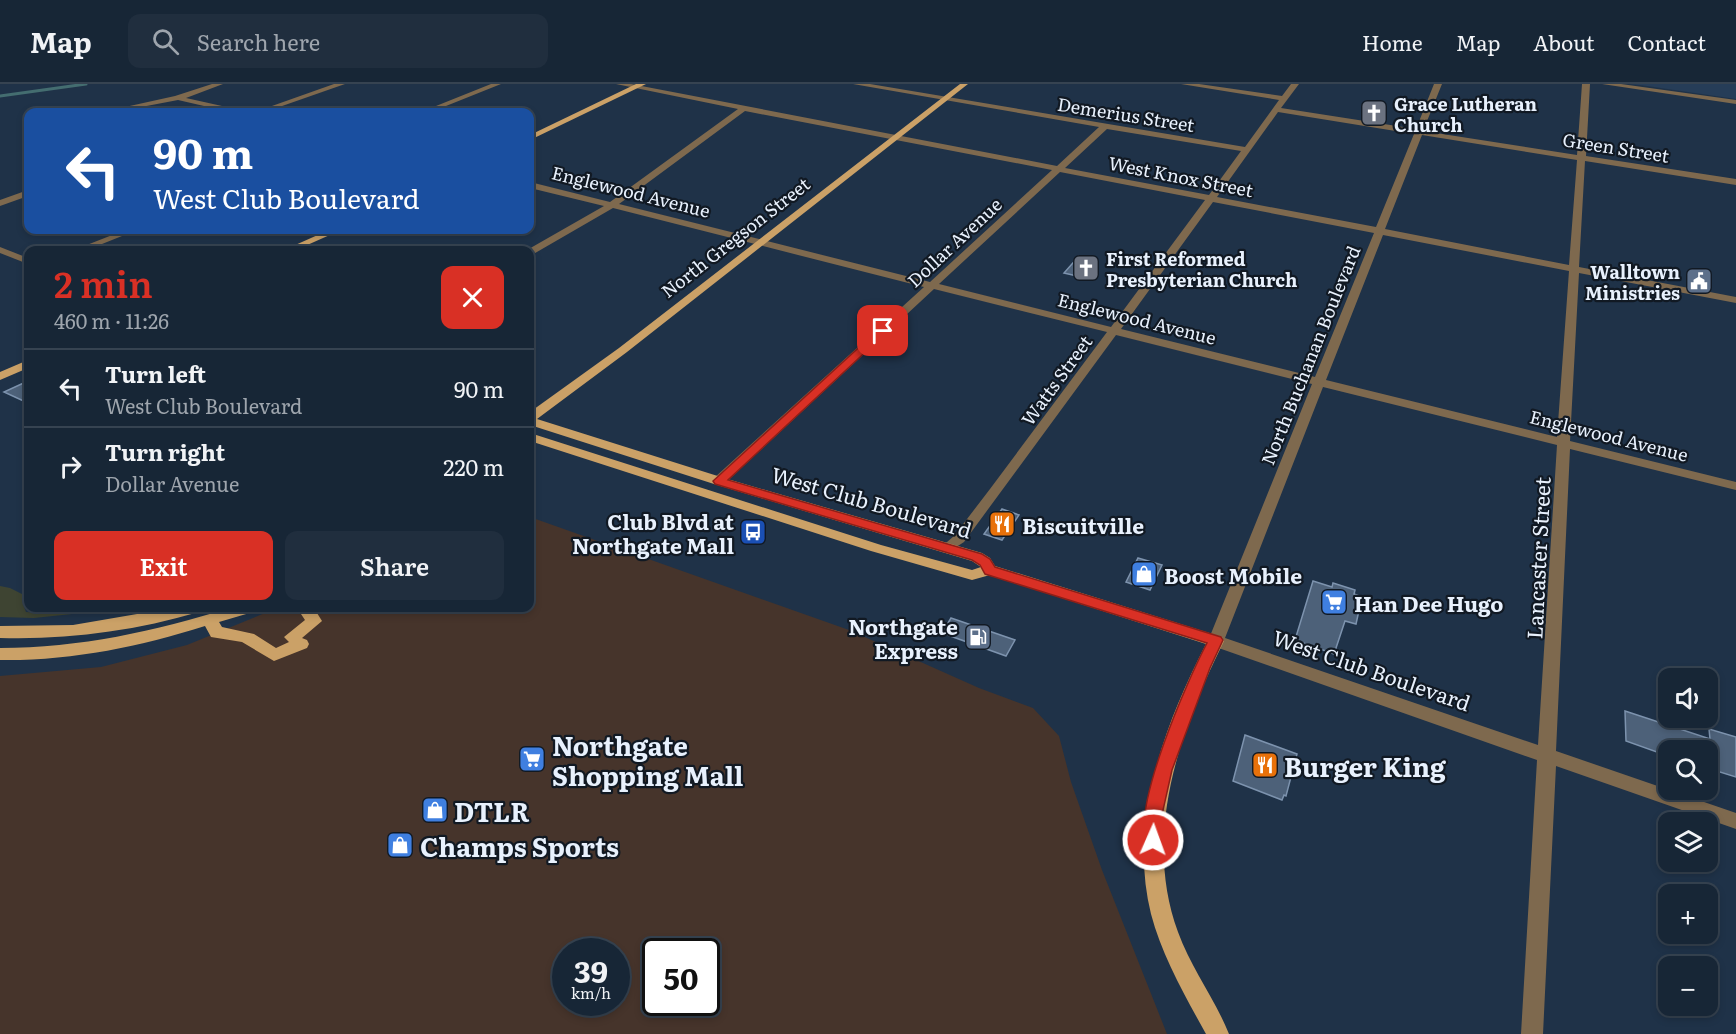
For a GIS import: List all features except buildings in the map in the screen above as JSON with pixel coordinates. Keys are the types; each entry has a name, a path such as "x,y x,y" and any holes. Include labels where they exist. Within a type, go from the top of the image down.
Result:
{"main road":[{"name":"North Gregson Street","path":"534,417 964,84"},
{"path":"534,136 639,86"},
{"path":"298,246 327,234"},
{"path":"0,376 24,366"},
{"name":"West Club Boulevard","path":"534,421 719,481 982,559 990,570"},
{"name":"West Club Boulevard","path":"534,438 876,548 972,575 990,570 1216,640"},
{"path":"876,548 920,554 947,548"},
{"path":"0,632 43,633 105,627 174,612"},
{"path":"0,654 26,655 91,648 142,638 233,612"},
{"path":"209,619 217,633 236,633 249,637 274,655 296,640 314,621 309,612"},
{"path":"1216,640 1202,668 1163,770 1152,819 1154,873 1163,917 1178,957 1218,1034"}],"street":[{"path":"126,108 177,98 219,84"},
{"path":"271,108 341,84"},
{"path":"435,108 497,84"},
{"name":"West Knox Street","path":"620,84 1736,300"},
{"name":"Demerius Street","path":"857,84 1248,150"},
{"path":"1185,84 1285,99"},
{"name":"Watts Street","path":"947,548 962,535 1295,84"},
{"name":"North Buchanan Boulevard","path":"1216,640 1438,84"},
{"name":"Lancaster Street","path":"1532,1034 1586,84"},
{"path":"1606,84 1736,102"},
{"path":"177,98 220,108"},
{"path":"534,251 612,205 744,108"},
{"name":"Green Street","path":"1277,110 1736,182"},
{"name":"Dollar Avenue","path":"719,481 1105,126"},
{"name":"Englewood Avenue","path":"534,186 1736,486"},
{"path":"0,203 24,194"},
{"path":"90,246 121,234"},
{"path":"0,250 24,259"},
{"name":"West Club Boulevard","path":"1216,640 1736,821"}],"shaded area":[{"path":"1628,84 1736,84 1736,99 1640,85"},
{"name":"Northgate Shopping Mall","path":"534,518 849,630 979,688 1033,708 1059,736 1071,782 1102,870 1167,1034 0,1034 0,676 101,667 187,645 267,612 534,612"}],"green space":[{"path":"0,586 24,595 24,612 72,614 34,618 0,617"}],"waterway":[{"path":"0,96 86,84"}],"place":[{"name":"Grace Lutheran Church","path":"1374,113"},
{"name":"First Reformed Presbyterian Church","path":"1086,268"},
{"name":"Walltown Ministries","path":"1699,281"},
{"name":"Biscuitville","path":"1002,524"},
{"name":"Club Blvd at Northgate Mall","path":"753,532"},
{"name":"Boost Mobile","path":"1144,574"},
{"name":"Han Dee Hugo","path":"1334,602"},
{"name":"Northgate Express","path":"978,637"},
{"name":"Northgate Shopping Mall","path":"532,759"},
{"name":"Burger King","path":"1265,765"},
{"name":"DTLR","path":"435,810"},
{"name":"Champs Sports","path":"400,845"}],"route":[{"path":"883,331 719,481 977,557 985,562 990,570 1216,640 1202,668 1163,770 1152,819 1153,840"}]}
